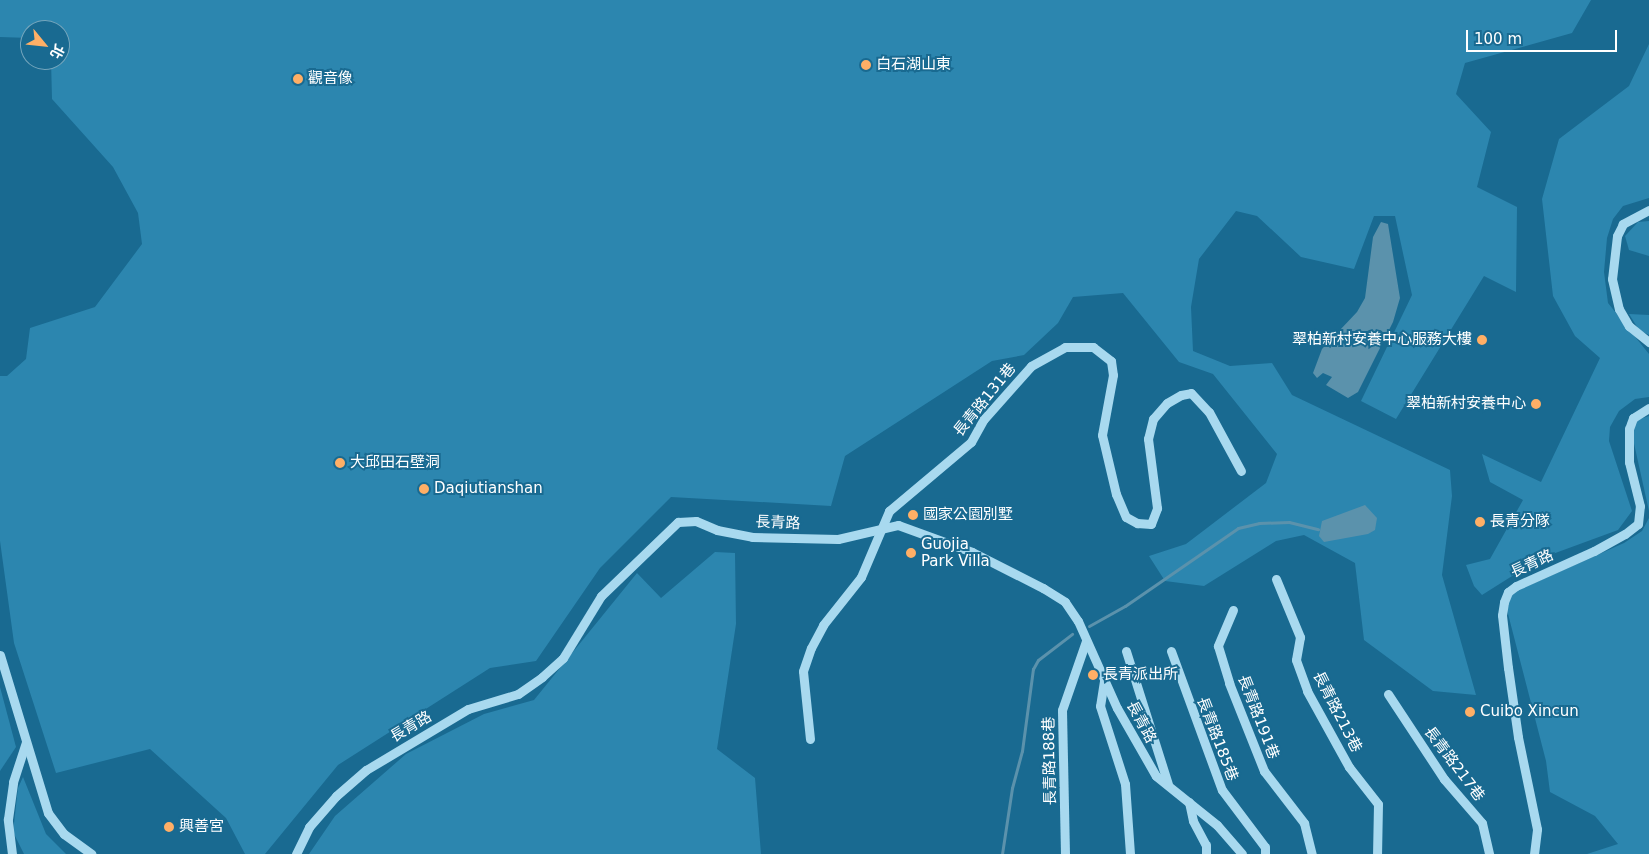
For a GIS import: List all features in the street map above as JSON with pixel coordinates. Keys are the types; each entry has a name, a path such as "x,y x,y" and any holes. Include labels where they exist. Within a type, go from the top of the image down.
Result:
{"street":[{"path":"1649,210 1632,217 1620,230 1613,252 1612,280 1619,309 1629,326 1649,342"},
{"name":"長青路131巷","path":"810,739 803,671 823,625 862,576 880,527 889,511 971,442 984,419 1031,366 1065,347 1093,347 1111,361 1113,375 1102,435 1116,494 1126,517 1137,523 1151,524 1157,508 1148,439 1153,419 1167,403 1181,395 1191,393 1209,412 1241,471"},
{"name":"長青路","path":"1534,854 1537,829 1508,668 1502,615 1504,602 1508,592 1516,586 1594,551 1625,534 1638,524 1640,506 1629,462 1630,429 1633,418 1649,408"},
{"name":"長青路","path":"296,854 310,827 336,796 366,770 468,708 518,694 542,677 563,658 601,596 678,522 696,520 716,530 752,537 838,539 880,527 898,525 911,528 972,552 1043,588 1066,602 1078,621 1104,681 1138,748 1156,776 1190,802 1230,838 1242,854"},
{"name":"長青路213巷","path":"1276,579 1300,638 1296,660 1307,691 1350,767 1378,804 1377,854"},
{"name":"長青路191巷","path":"1233,610 1218,646 1226,674 1264,771 1304,823 1312,854"},
{"name":"長青路188巷","path":"1065,854 1062,710 1086,641"},
{"path":"1126,651 1168,784"},
{"name":"長青路185巷","path":"1171,651 1222,790 1265,847 1265,854"},
{"path":"0,655 48,814 64,834 92,854"},
{"path":"1104,681 1100,706 1125,784 1130,812 1130,854"},
{"name":"長青路217巷","path":"1388,694 1444,779 1482,823 1488,854"},
{"path":"12,854 8,818 13,782 26,741"},
{"path":"1190,802 1193,821 1206,846 1206,854"}],"shaded area":[{"path":"0,0 1591,0 1572,33 1465,63 1456,94 1491,132 1477,187 1517,207 1516,292 1484,276 1396,419 1361,401 1412,295 1395,216 1374,216 1354,269 1301,257 1257,216 1236,211 1199,259 1191,307 1193,351 1230,366 1272,363 1292,395 1450,470 1452,496 1442,575 1476,695 1433,691 1364,640 1355,563 1304,535 1276,541 1204,586 1165,581 1149,556 1186,544 1266,483 1277,454 1213,374 1179,362 1123,293 1073,297 1058,323 1024,355 992,361 845,456 831,506 671,497 600,568 536,661 490,668 338,765 265,854 245,854 226,818 150,749 56,773 14,643 0,541 0,376 7,376 26,359 30,328 95,307 142,244 138,213 113,167 52,99 51,70 70,70 70,20 20,20 20,38 0,37"},
{"path":"1649,44 1649,198 1623,206 1613,219 1607,238 1604,272 1608,303 1649,354 1649,397 1635,399 1619,411 1610,427 1609,441 1632,511 1618,530 1539,559 1482,595 1474,586 1466,565 1490,559 1523,500 1490,482 1482,454 1541,482 1600,358 1575,336 1553,296 1542,199 1559,139 1629,86"},
{"path":"1649,221 1649,256 1629,250 1625,236 1638,222"},
{"path":"1381,222 1388,224 1400,298 1393,322 1358,392 1348,398 1326,385 1332,377 1323,373 1317,378 1313,373 1322,349 1357,312 1365,298 1373,237"},
{"path":"1629,314 1649,315 1649,335 1639,330"},
{"path":"1649,416 1649,511 1631,430 1637,420"},
{"path":"1365,505 1377,518 1375,530 1368,534 1324,542 1319,536 1322,521"},
{"path":"1649,518 1649,854 1587,854 1618,844 1595,816 1550,792 1546,761 1507,610 1512,593 1624,543 1642,531"},
{"path":"715,552 735,553 736,624 717,749 755,778 761,854 309,854 335,816 406,754 484,714 534,700 637,573 661,598"},
{"path":"0,687 16,747 0,771"},
{"path":"23,777 46,834 66,854 24,854 13,832 18,788"}],"waterway":[{"path":"1089,626 1125,606 1238,528 1259,523 1289,522 1318,529"},
{"path":"1002,854 1012,788 1022,751 1033,669 1038,660 1072,634"}],"place":[{"name":"白石湖山東","path":"866,65"},
{"name":"觀音像","path":"298,79"},
{"name":"翠柏新村安養中心服務大樓","path":"1482,340"},
{"name":"翠柏新村安養中心","path":"1536,404"},
{"name":"大邱田石壁洞","path":"340,463"},
{"name":"Daqiutianshan","path":"424,489"},
{"name":"國家公園別墅","path":"913,515"},
{"name":"長青分隊","path":"1480,522"},
{"name":"Guojia Park Villa","path":"911,553"},
{"name":"長青派出所","path":"1093,675"},
{"name":"Cuibo Xincun","path":"1470,712"},
{"name":"興善宮","path":"169,827"}]}
